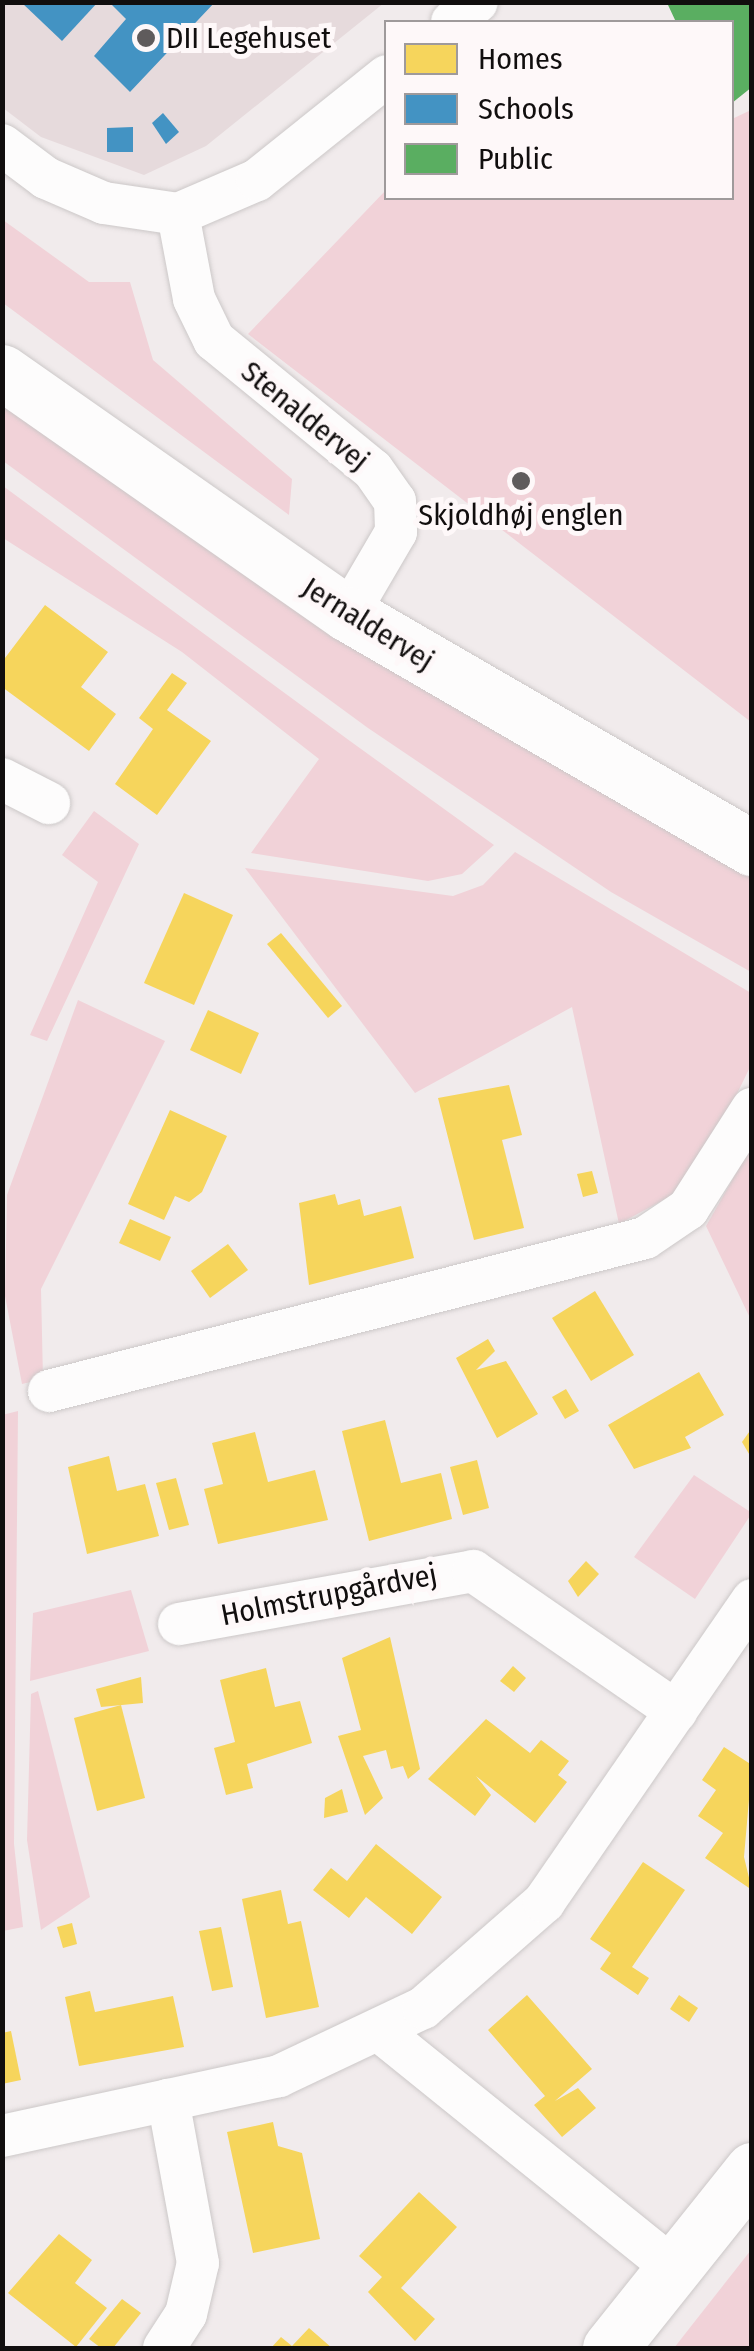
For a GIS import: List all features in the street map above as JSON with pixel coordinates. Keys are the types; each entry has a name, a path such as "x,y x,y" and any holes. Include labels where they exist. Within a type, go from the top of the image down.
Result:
{"street":[{"path":"454,20 477,2"},
{"path":"2,146 46,178 104,203 178,214 257,180 384,78"},
{"name":"Stenaldervej","path":"178,214 194,299 214,340 373,470 395,501 396,532 348,614"},
{"name":"Jernaldervej","path":"2,372 348,614 752,848"},
{"path":"2,779 48,802"},
{"path":"50,1391 644,1238 688,1209 752,1109"},
{"name":"Holmstrupgårdvej","path":"179,1624 473,1572 676,1711"},
{"path":"2,2136 279,2076 382,2033 475,1968 544,1902 752,1600"},
{"path":"382,2033 676,2270"},
{"path":"164,2348 186,2314 198,2263 168,2100"},
{"path":"610,2348 752,2170"}],"shaded area":[{"path":"2,3 384,3 206,146 144,175 41,137 3,108"},
{"path":"751,110 751,722 248,334 384,192 384,200 734,200 734,118"},
{"path":"3,220 89,282 130,282 153,360 292,479 289,515 3,303"},
{"path":"3,400 751,874 751,972 611,892 368,728 3,461"},
{"path":"3,486 494,845 462,874 428,881 251,853 319,759 182,652 3,538"},
{"path":"94,811 139,844 47,1041 30,1035 98,882 62,855"},
{"path":"515,852 751,993 751,1065 714,1141 678,1192 619,1224 572,1007 415,1093 245,868 453,896 483,885"},
{"path":"78,1000 165,1041 41,1289 43,1379 22,1384 5,1296 7,1195"},
{"path":"751,1147 751,1320 706,1226"},
{"path":"18,1411 14,1844 23,1927 3,1931 2,1415"},
{"path":"694,1475 752,1513 695,1599 634,1557"},
{"path":"131,1590 149,1651 30,1681 33,1613"},
{"path":"38,1691 90,1897 41,1930 27,1840 31,1694"},
{"path":"751,2250 751,2348 674,2348 692,2325"}],"building: Homes":[{"path":"45,605 108,652 81,687 116,714 89,751 2,687 2,662"},
{"path":"172,673 187,683 167,710 211,741 157,815 115,784 153,729 139,718"},
{"path":"184,893 233,915 194,1005 144,983"},
{"path":"281,933 342,1006 328,1018 267,944"},
{"path":"208,1010 259,1033 241,1074 190,1050"},
{"path":"509,1085 522,1135 502,1140 524,1228 474,1240 438,1098"},
{"path":"170,1110 227,1136 202,1192 189,1202 175,1196 164,1220 128,1204"},
{"path":"592,1171 598,1193 583,1197 577,1174"},
{"path":"335,1194 338,1205 360,1199 364,1216 401,1206 414,1258 309,1285 299,1203"},
{"path":"130,1219 171,1237 160,1261 119,1243"},
{"path":"228,1244 248,1270 210,1298 191,1271"},
{"path":"595,1291 634,1355 591,1381 552,1318"},
{"path":"488,1339 495,1351 476,1370 506,1361 538,1414 497,1438 456,1358"},
{"path":"699,1372 724,1415 685,1437 691,1448 634,1469 608,1425"},
{"path":"566,1389 579,1411 565,1419 552,1397"},
{"path":"385,1420 401,1483 441,1473 452,1519 369,1541 342,1431"},
{"path":"752,1428 752,1459 742,1442"},
{"path":"255,1432 268,1482 315,1470 328,1520 218,1544 204,1489 223,1484 212,1443"},
{"path":"109,1456 117,1491 145,1484 159,1536 87,1554 68,1467"},
{"path":"477,1460 489,1508 463,1515 450,1467"},
{"path":"176,1478 189,1525 169,1530 156,1483"},
{"path":"586,1561 599,1574 578,1597 568,1581"},
{"path":"390,1637 420,1769 408,1779 403,1766 391,1769 386,1750 363,1756 383,1798 365,1815 338,1736 361,1730 342,1658"},
{"path":"513,1666 526,1678 514,1692 500,1681"},
{"path":"266,1668 275,1707 300,1701 312,1743 247,1764 253,1788 226,1795 214,1748 235,1742 220,1680"},
{"path":"141,1677 143,1703 101,1707 96,1689"},
{"path":"121,1705 145,1798 97,1811 74,1718"},
{"path":"486,1719 530,1753 541,1740 569,1761 558,1775 567,1782 535,1823 476,1776 491,1795 475,1816 428,1779"},
{"path":"724,1747 752,1765 744,1857 752,1890 705,1858 723,1833 698,1816 716,1790 702,1780"},
{"path":"342,1789 348,1812 324,1818 325,1798"},
{"path":"376,1844 442,1897 412,1934 366,1897 349,1918 313,1890 331,1868 347,1881"},
{"path":"643,1862 685,1890 632,1967 649,1978 638,1995 600,1969 611,1953 590,1939"},
{"path":"281,1890 288,1924 301,1921 319,2007 266,2018 242,1899"},
{"path":"72,1923 77,1944 63,1948 57,1927"},
{"path":"221,1927 233,1987 212,1991 199,1931"},
{"path":"90,1991 95,2012 173,1996 184,2047 79,2066 65,1997"},
{"path":"527,1995 592,2069 555,2101 578,2088 596,2108 562,2137 534,2105 545,2096 488,2030"},
{"path":"679,1995 698,2008 689,2022 670,2009"},
{"path":"11,2031 21,2080 2,2084 2,2033"},
{"path":"273,2122 278,2146 302,2153 320,2239 253,2253 227,2132"},
{"path":"419,2192 457,2227 401,2288 435,2319 415,2341 368,2292 382,2277 359,2256"},
{"path":"59,2234 92,2260 75,2283 107,2308 76,2347 8,2293"},
{"path":"122,2299 141,2313 113,2348 101,2348 89,2339"},
{"path":"309,2328 332,2348 271,2348 281,2337 292,2346"}],"building: Schools":[{"name":"DII Legehuset","path":"21,2 98,2 62,41"},
{"name":"DII Legehuset","path":"109,2 215,2 130,92 94,56 126,19"},
{"path":"163,113 179,132 166,144 152,123"},
{"path":"133,127 133,152 107,152 107,128"}],"building: Public":[{"path":"752,2 752,87 734,101 734,20 675,20 668,5"}],"place":[{"name":"DII Legehuset","path":"146,38"},
{"name":"Skjoldhøj englen","path":"521,481"}]}
